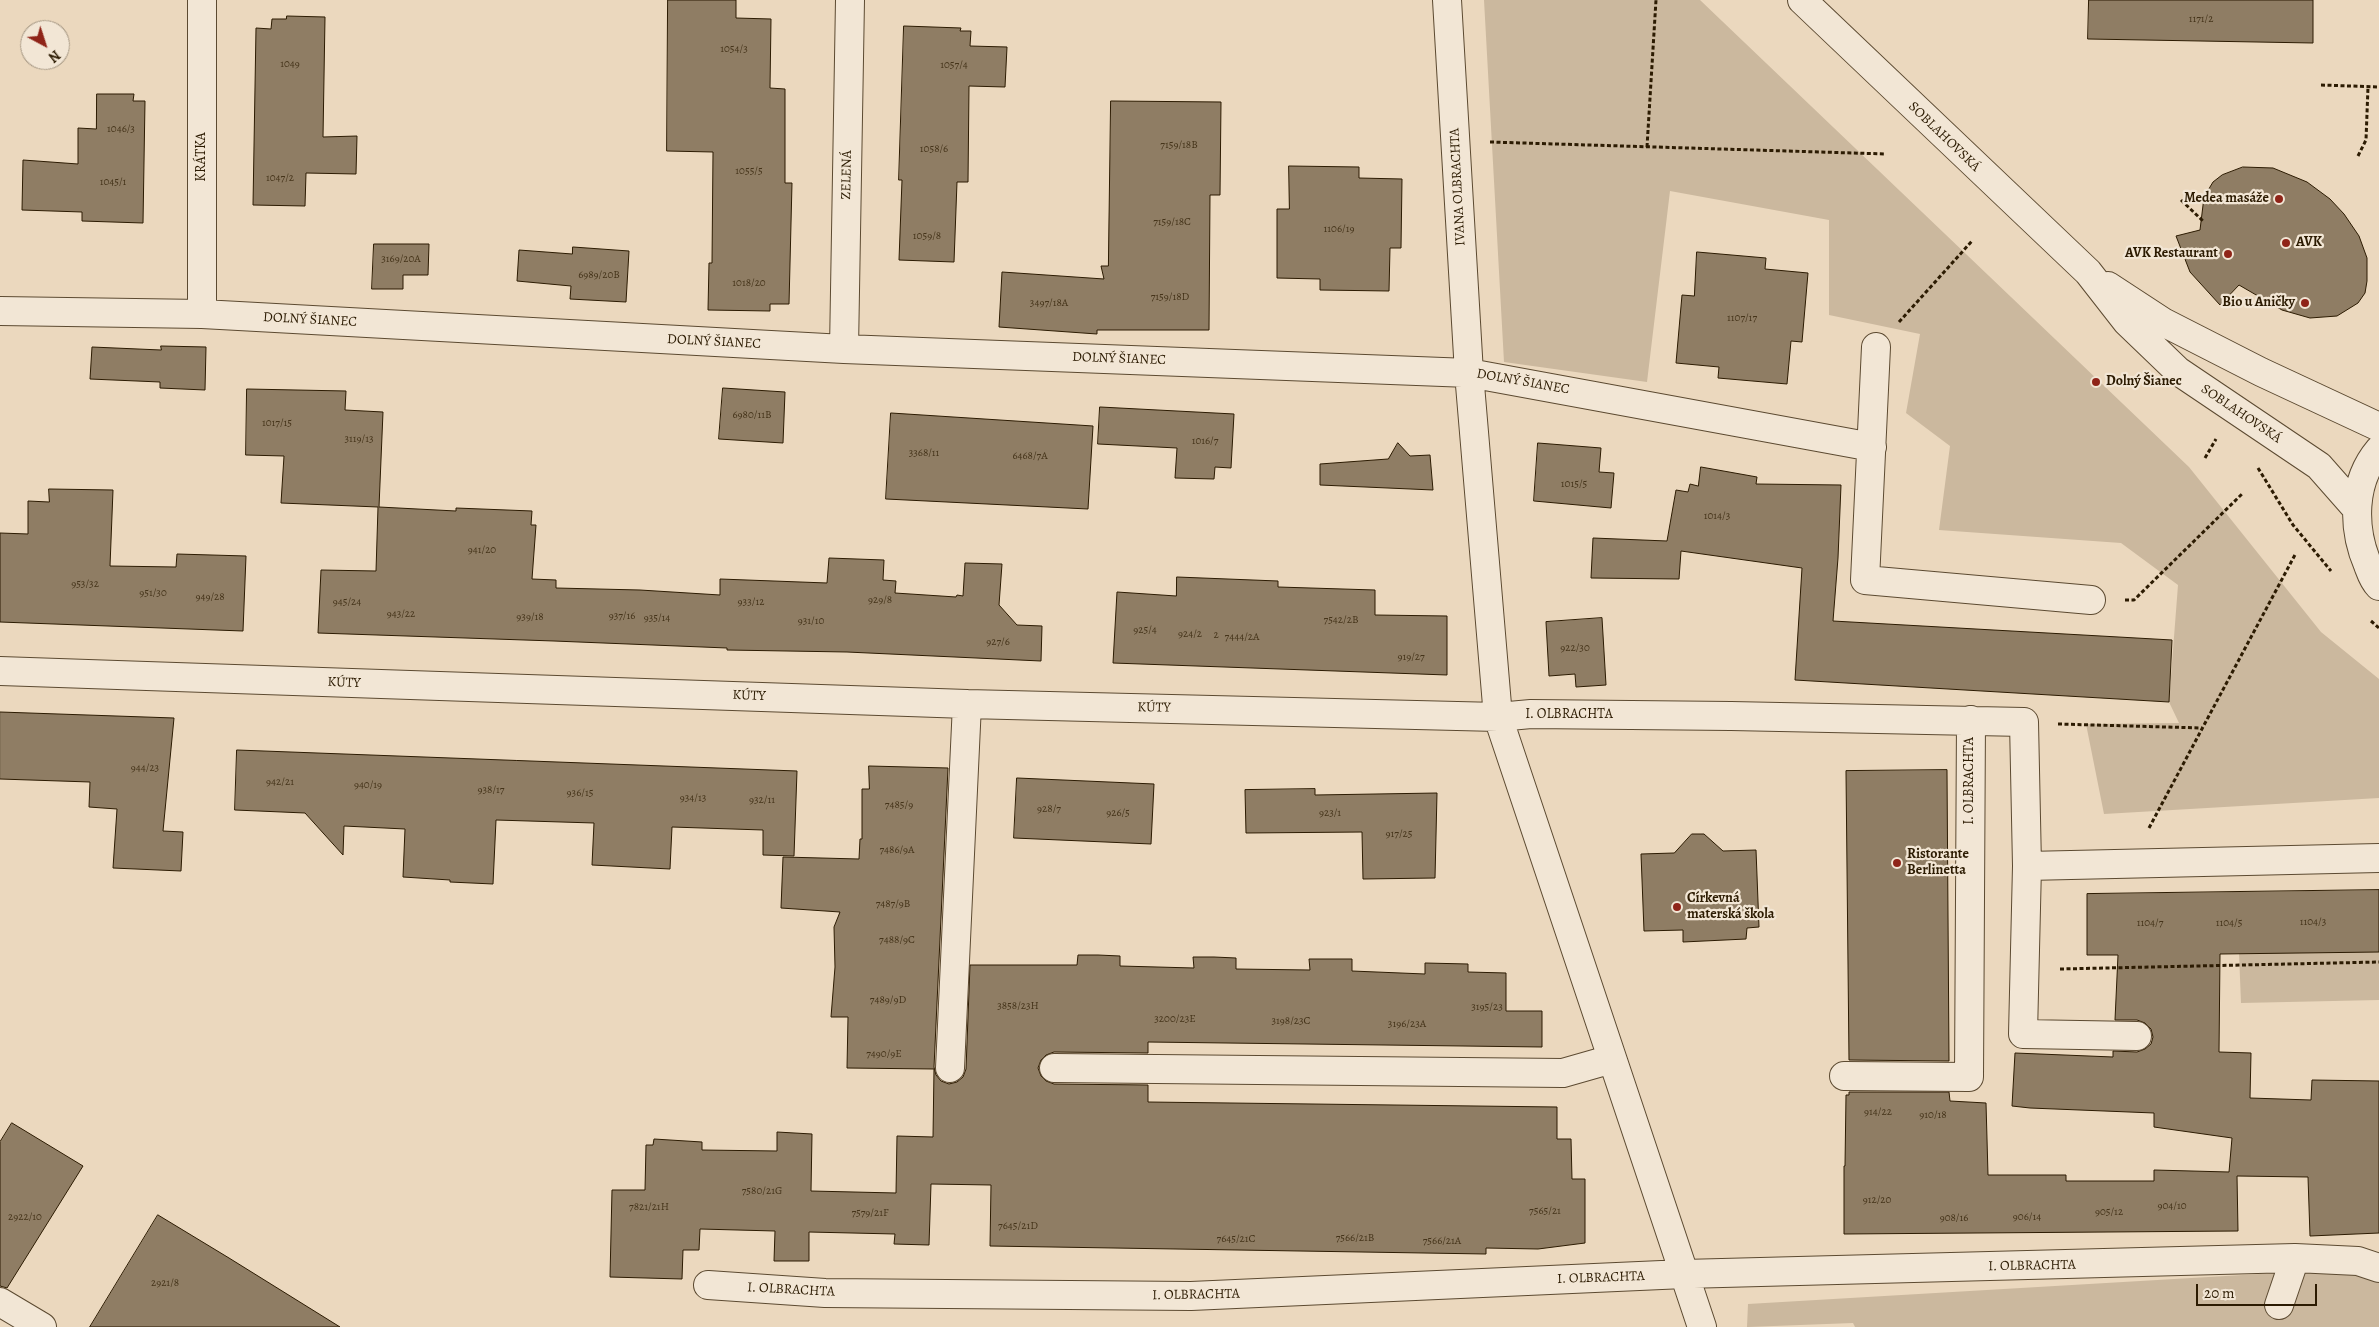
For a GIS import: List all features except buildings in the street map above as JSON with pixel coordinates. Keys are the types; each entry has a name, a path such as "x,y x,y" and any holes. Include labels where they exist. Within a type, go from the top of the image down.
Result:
{"street":[{"name":"KRÁTKA","path":"202,0 202,314"},
{"name":"ZELENÁ","path":"844,349 850,0"},
{"name":"IVANA OLBRACHTA","path":"1447,0 1470,373"},
{"name":"SOBLAHOVSKÁ","path":"1802,0 1949,142 2088,272 2127,322 2178,370 2320,466 2356,508"},
{"name":"SOBLAHOVSKÁ","path":"2088,272 2163,322 2261,372 2379,427"},
{"name":"DOLNÝ ŠIANEC","path":"0,311 202,314 844,349 1470,373 1872,447"},
{"path":"1876,347 1865,580 2091,600"},
{"path":"1470,373 1498,717 1702,1327"},
{"path":"2379,450 2362,481 2356,508 2360,546 2374,581 2379,586"},
{"name":"KÚTY","path":"0,671 966,704 1498,717"},
{"path":"950,1068 966,704"},
{"name":"I. OLBRACHTA","path":"1498,717 1531,714 2024,722 2027,866"},
{"name":"I. OLBRACHTA","path":"1844,1076 1969,1077 1970,720"},
{"path":"2137,1036 2023,1034 2027,866 2379,858"},
{"path":"1054,1068 1563,1073 1612,1059"},
{"path":"2279,1305 2295,1258"},
{"name":"I. OLBRACHTA","path":"708,1285 825,1293 1191,1296 1684,1274 2295,1258 2358,1261 2379,1268"},
{"path":"0,1302 42,1327"}],"path":[{"path":"1647,147 1656,0"},
{"path":"2321,85 2379,87"},
{"path":"2358,156 2366,140 2368,87"},
{"path":"1456,140 1886,154"},
{"path":"2181,200 2204,221"},
{"path":"1876,347 1972,241"},
{"path":"2205,458 2217,437"},
{"path":"2256,466 2293,525 2334,576"},
{"path":"2091,600 2134,600 2243,493"},
{"path":"2130,864 2296,553"},
{"path":"2368,618 2379,628"},
{"path":"2074,724 2202,728"},
{"path":"2025,969 2379,962"}],"shaded area":[{"path":"1484,0 1700,0 2189,467 2321,632 2379,679 2379,798 2104,814 2086,724 2179,723 2169,702 2178,585 2121,543 1939,530 1950,446 1906,413 1920,334 1829,315 1829,220 1670,191 1647,382 1504,362"},
{"path":"2379,951 2379,1000 2241,1003 2239,953"},
{"path":"2379,1267 2379,1327 1855,1327 1853,1323 1747,1327 1748,1304"}],"place":[{"name":"Medea masáže","path":"2279,199"},
{"name":"AVK","path":"2286,243"},
{"name":"AVK Restaurant","path":"2228,254"},
{"name":"Bio u Aničky","path":"2305,303"},
{"name":"Dolný Šianec","path":"2096,382"},
{"name":"Ristorante Berlinetta","path":"1897,863"},
{"name":"Církevná materská škola","path":"1677,907"}]}
